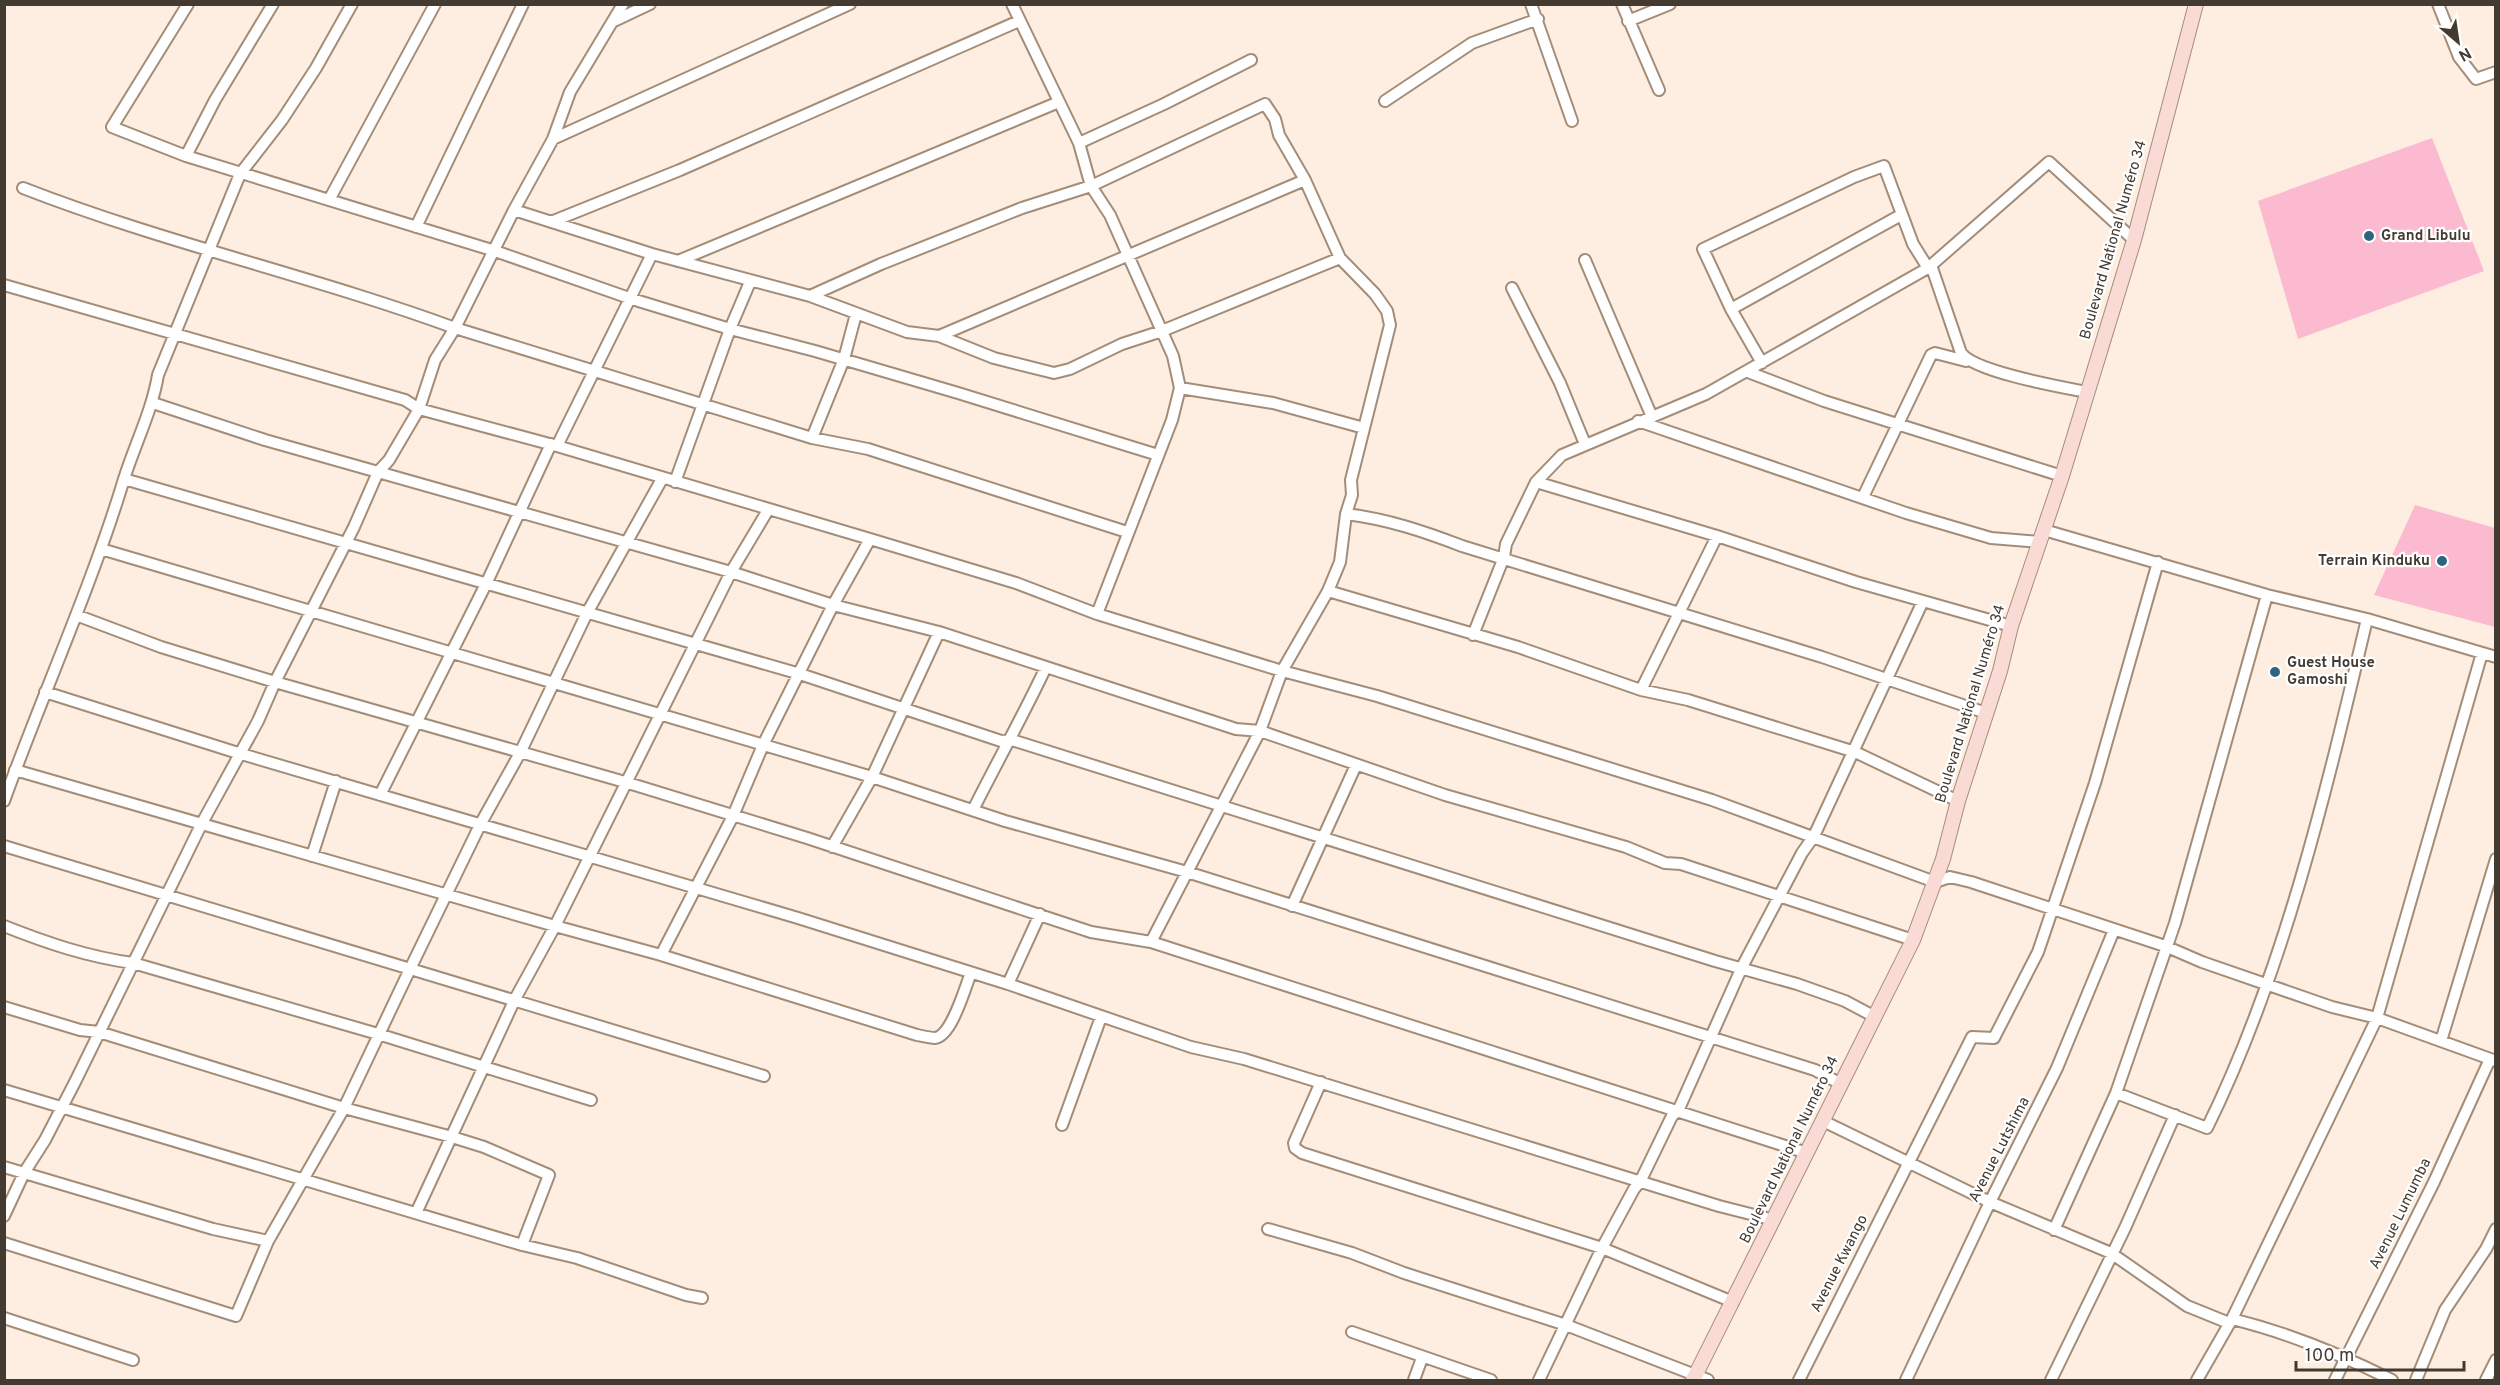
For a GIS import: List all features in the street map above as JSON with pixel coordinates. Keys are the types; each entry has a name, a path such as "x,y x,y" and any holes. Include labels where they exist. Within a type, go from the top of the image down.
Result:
{"main road":[{"name":"Boulevard National Numéro 34","path":"1699,1378 1732,1302 1913,939 1935,882 2011,626 2062,476 2134,240 2196,4"}],"street":[{"path":"188,4 112,127 240,174 495,251 632,299 729,329 844,359 1158,455"},
{"path":"186,156 215,100 273,4"},
{"path":"4,801 101,549 143,423 153,403 158,375 240,174 287,112 352,4"},
{"path":"329,200 435,4"},
{"path":"416,227 523,4"},
{"path":"4,1216 24,1173 45,1140 202,823 220,793 238,753 258,720 274,682 345,544 378,472 389,460 419,409 435,360 455,328 514,210 553,139 570,92 623,4"},
{"path":"611,22 650,4"},
{"path":"553,139 850,4"},
{"path":"1012,4 1079,142 1091,186 1110,215 1173,356 1180,388 1172,420 1097,614"},
{"path":"1531,4 1572,121"},
{"path":"1622,4 1659,90"},
{"path":"1628,21 1671,4"},
{"path":"2438,4 2458,57 2476,79 2496,72"},
{"path":"1385,101 1472,43 1538,20"},
{"path":"551,222 680,170 1019,21"},
{"path":"1079,142 1164,104 1251,60"},
{"path":"678,261 1059,102"},
{"path":"810,297 881,264 1022,208 1091,186 1265,104 1275,119 1279,135 1305,180 1340,258 1376,294 1387,310 1390,325 1351,480 1352,495 1346,514 1340,562 1328,591 1282,671 1260,731 1151,942"},
{"path":"1473,634 1504,557 1506,544 1536,482 1562,454 1706,394 1748,372 1929,266 2049,162 2134,240"},
{"path":"1762,363 1731,309 1703,249 1854,177 1884,166 1912,244 1929,266 1966,361"},
{"path":"939,336 1305,180"},
{"path":"23,188 78,209 397,306 455,328 812,438 868,449 1127,532"},
{"path":"514,210 652,254 810,297 907,332 939,336 994,358 1053,373 1340,258"},
{"path":"1731,309 1901,215"},
{"path":"380,795 487,582 520,510 596,371 652,254"},
{"path":"1585,260 1652,417"},
{"path":"675,482 729,329 750,282"},
{"path":"4,285 177,332 405,400 419,409 554,445 1016,583 1097,614 1282,671 1443,716 1712,800 1935,882 1950,877 1971,882 2165,946 2202,962 2266,982 2332,1007 2378,1018 2493,1060"},
{"path":"1512,288 1560,383 1585,444"},
{"path":"812,438 844,359 856,314"},
{"path":"1863,497 1931,355 1935,353 2016,377 2087,393"},
{"path":"1748,372 1824,400 2062,476"},
{"path":"1180,388 1273,403 1364,428"},
{"path":"153,403 265,440 520,510 731,572 833,605 939,632 1236,729 1260,731 1445,795 1626,847 1665,864 1681,864 1780,898 1913,939"},
{"path":"1638,421 1906,513 1991,538 2042,536 2158,562 2267,595 2367,619 2496,657"},
{"path":"124,479 800,674 1001,741 1012,740 1222,804 1742,967 1845,1001 1875,1017"},
{"path":"4,1243 236,1316 268,1241 344,1108 481,824 520,753 587,613 662,479"},
{"path":"1536,482 1717,536 1856,582 2011,626"},
{"path":"417,1211 515,999 555,926 731,572 768,510"},
{"path":"1346,514 1392,521 1401,527 1422,531 1462,546 1680,612 1986,713"},
{"path":"1641,690 1717,536"},
{"path":"661,955 733,816 763,745 833,605 870,539"},
{"path":"101,549 872,777 1005,821 1186,872 1711,1036 1815,1070 1841,1084"},
{"path":"2052,909 2095,783 2158,562"},
{"path":"1328,591 1518,647 1641,690 1688,700 1855,752 1958,801"},
{"path":"2054,1230 2116,1093 2175,922 2267,595"},
{"path":"1539,1380 1602,1248 1640,1182 1672,1116 1678,1111 1742,967 1802,853 1814,836 1889,680 1923,601"},
{"path":"76,615 161,647 274,682 625,782 1091,932 1151,942 1310,995 1501,1052 1635,1100 1678,1111 1807,1154"},
{"path":"2116,1093 2207,1128 2234,1074 2266,982 2320,807 2367,619"},
{"path":"832,847 872,777 939,632"},
{"path":"2197,1380 2230,1321 2378,1018 2482,653"},
{"path":"973,810 998,760 1012,740 1046,668"},
{"path":"45,692 238,753 697,887 1008,984 1191,1047 1244,1059 1640,1182 1774,1220"},
{"path":"1292,906 1356,765"},
{"path":"15,770 661,955 906,1031 937,1038 950,1026 971,973"},
{"path":"312,856 336,781"},
{"path":"4,846 411,967 764,1076"},
{"path":"2441,1041 2496,859"},
{"name":"Avenue Kwango","path":"1798,1380 1972,1036 1994,1038 2038,952 2052,909"},
{"path":"1008,984 1040,914"},
{"path":"4,926 59,947 103,959 133,963 378,1034 591,1100"},
{"name":"Avenue Lutshima","path":"1906,1380 1990,1202 2057,1068 2114,930"},
{"path":"4,1007 80,1030 99,1032 222,1068 344,1108 452,1137 484,1147 549,1175 522,1245"},
{"path":"1062,1125 1101,1017"},
{"name":"Avenue Lumumba","path":"2335,1380 2493,1060"},
{"path":"1321,1082 1294,1143 1295,1148 1302,1153 1602,1248 1732,1302"},
{"path":"4,1090 417,1211 522,1245 577,1258 686,1295 702,1298"},
{"path":"2051,1380 2175,1115"},
{"path":"1823,1120 1990,1202 2110,1253 2187,1306 2230,1321 2285,1332 2346,1357 2392,1380"},
{"path":"4,1167 213,1229 268,1241"},
{"path":"1268,1229 1352,1253 1404,1273 1566,1325 1699,1378"},
{"path":"2416,1380 2445,1310 2491,1251 2496,1229"},
{"path":"4,1318 133,1360"},
{"path":"1352,1332 1491,1380"},
{"path":"1414,1380 1422,1358"},
{"path":"2490,1376 2496,1360"}],"shaded area":[{"name":"Grand Libulu","path":"2432,138 2484,271 2298,339 2258,201"},
{"name":"Terrain Kinduku","path":"2415,505 2495,528 2495,627 2374,595"}],"place":[{"name":"Grand Libulu","path":"2369,236"},
{"name":"Terrain Kinduku","path":"2442,561"},
{"name":"Guest House Gamoshi","path":"2275,672"}]}
